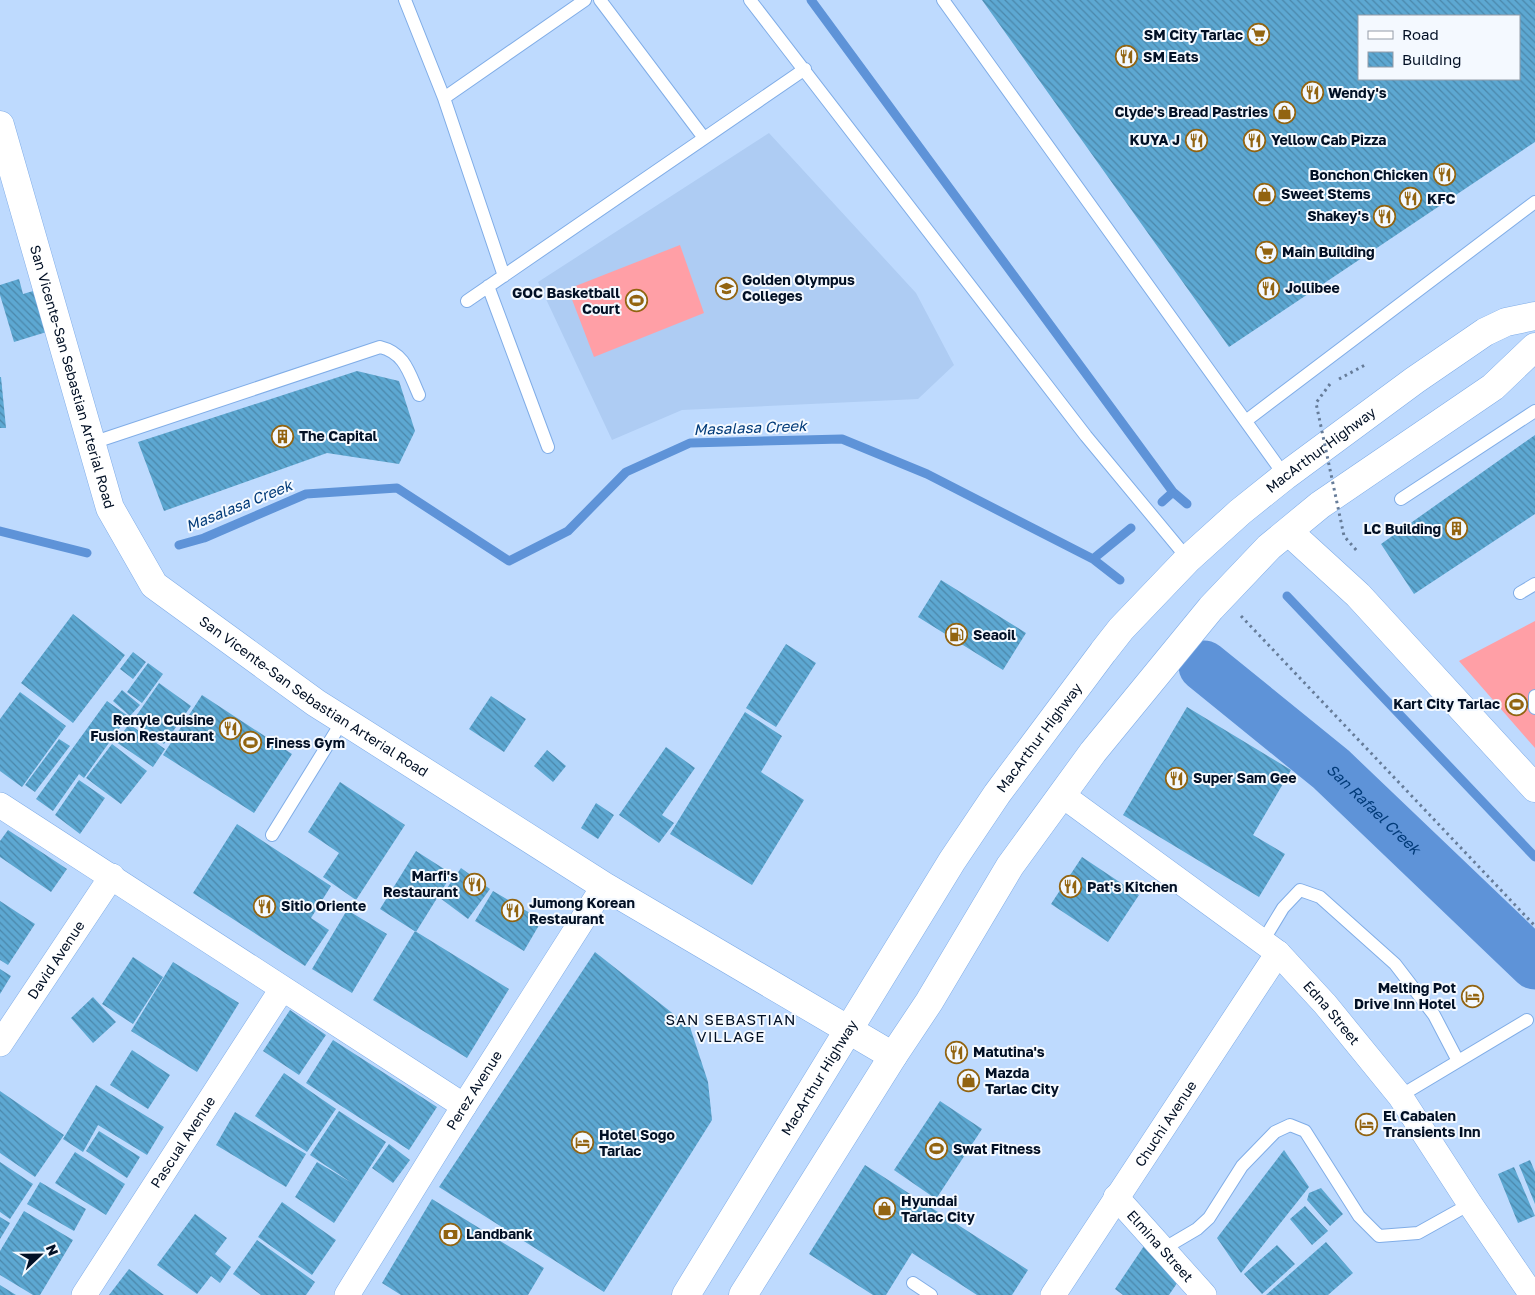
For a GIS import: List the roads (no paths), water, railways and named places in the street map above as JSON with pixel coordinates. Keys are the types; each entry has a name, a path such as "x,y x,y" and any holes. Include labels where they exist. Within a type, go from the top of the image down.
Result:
{"main road":[{"name":"San Vicente-San Sebastian Arterial Road","path":"0,125 110,508 154,585 316,703 604,886 893,1056"},
{"name":"MacArthur Highway","path":"686,1295 952,861 997,794 1121,629 1188,559 1240,512 1286,476 1416,380 1486,332 1506,322 1535,316"},
{"path":"743,1295 929,1002 1010,866 1093,752 1222,596 1268,547 1289,532 1320,505 1493,387 1535,348"},
{"path":"1289,532 1358,595 1535,788"}],"street":[{"name":"Edna Street","path":"1062,795 1270,947 1325,1004 1400,1096 1532,1295"},
{"path":"0,805 112,876 282,990 464,1106"},
{"name":"David Avenue","path":"0,1044 112,876"},
{"name":"Perez Avenue","path":"347,1295 604,886"},
{"name":"Chuchi Avenue","path":"1054,1295 1270,947"},
{"name":"Pascual Avenue","path":"84,1295 282,990"},
{"name":"Elmina Street","path":"1116,1197 1204,1295"}],"lane":[{"path":"405,0 444,98 504,276"},
{"path":"444,98 585,0"},
{"path":"600,0 704,138"},
{"path":"750,0 1086,436 1188,559"},
{"path":"943,0 1286,476"},
{"path":"467,301 805,69"},
{"path":"1246,420 1535,202"},
{"path":"488,286 548,447"},
{"path":"92,443 380,347 390,350 401,358 419,395"},
{"path":"1401,499 1535,411"},
{"path":"1520,593 1535,584"},
{"path":"1535,696 1535,708"},
{"path":"272,835 343,720"},
{"path":"1270,947 1283,908 1300,890 1320,897 1395,964 1434,1015 1458,1061"},
{"path":"1400,1096 1527,1020"},
{"path":"1163,1249 1197,1229 1209,1218 1242,1166 1275,1132 1290,1125 1305,1131 1359,1216 1379,1236 1418,1233 1470,1204"},
{"path":"913,1283 931,1295"}],"waterway":[{"path":"811,0 1173,492 1187,504"},
{"name":"Masalasa Creek","path":"179,545 204,538 306,494 397,488 509,561 568,531 626,472 690,443 842,439 927,474 1093,559 1120,580"},
{"path":"1162,502 1173,492"},
{"path":"1093,559 1131,528"},
{"name":"Masalasa Creek","path":"0,531 87,553"},
{"path":"1287,596 1535,857"},
{"name":"San Rafael Creek","path":"1204,666 1331,769 1535,964"}],"place":[{"name":"SM City Tarlac","path":"1259,35"},
{"name":"SM Eats","path":"1127,57"},
{"name":"Wendy's","path":"1312,93"},
{"name":"Clyde's Bread Pastries","path":"1284,112"},
{"name":"KUYA J","path":"1196,140"},
{"name":"Yellow Cab Pizza","path":"1255,140"},
{"name":"Bonchon Chicken","path":"1444,175"},
{"name":"Sweet Stems","path":"1265,194"},
{"name":"KFC","path":"1411,199"},
{"name":"Shakey's","path":"1385,216"},
{"name":"Main Building","path":"1266,252"},
{"name":"Golden Olympus Colleges","path":"726,288"},
{"name":"Jollibee","path":"1269,288"},
{"name":"GOC Basketball Court","path":"636,301"},
{"name":"The Capital","path":"283,436"},
{"name":"LC Building","path":"1457,529"},
{"name":"Seaoil","path":"957,635"},
{"name":"Kart City Tarlac","path":"1516,704"},
{"name":"Renyle Cuisine Fusion Restaurant","path":"230,728"},
{"name":"Finess Gym","path":"250,743"},
{"name":"Super Sam Gee","path":"1177,778"},
{"name":"Marfi's Restaurant","path":"474,884"},
{"name":"Pat's Kitchen","path":"1071,887"},
{"name":"Sitio Oriente","path":"265,906"},
{"name":"Jumong Korean Restaurant","path":"513,911"},
{"name":"Melting Pot Drive Inn Hotel","path":"1472,996"},
{"name":"Matutina's","path":"957,1052"},
{"name":"Mazda Tarlac City","path":"969,1081"},
{"name":"El Cabalen Transients Inn","path":"1367,1124"},
{"name":"Hotel Sogo Tarlac","path":"583,1143"},
{"name":"Swat Fitness","path":"937,1149"},
{"name":"Hyundai Tarlac City","path":"885,1209"},
{"name":"Landbank","path":"450,1234"}],"district":[{"name":"SAN SEBASTIAN VILLAGE","path":"731,1028"}]}
